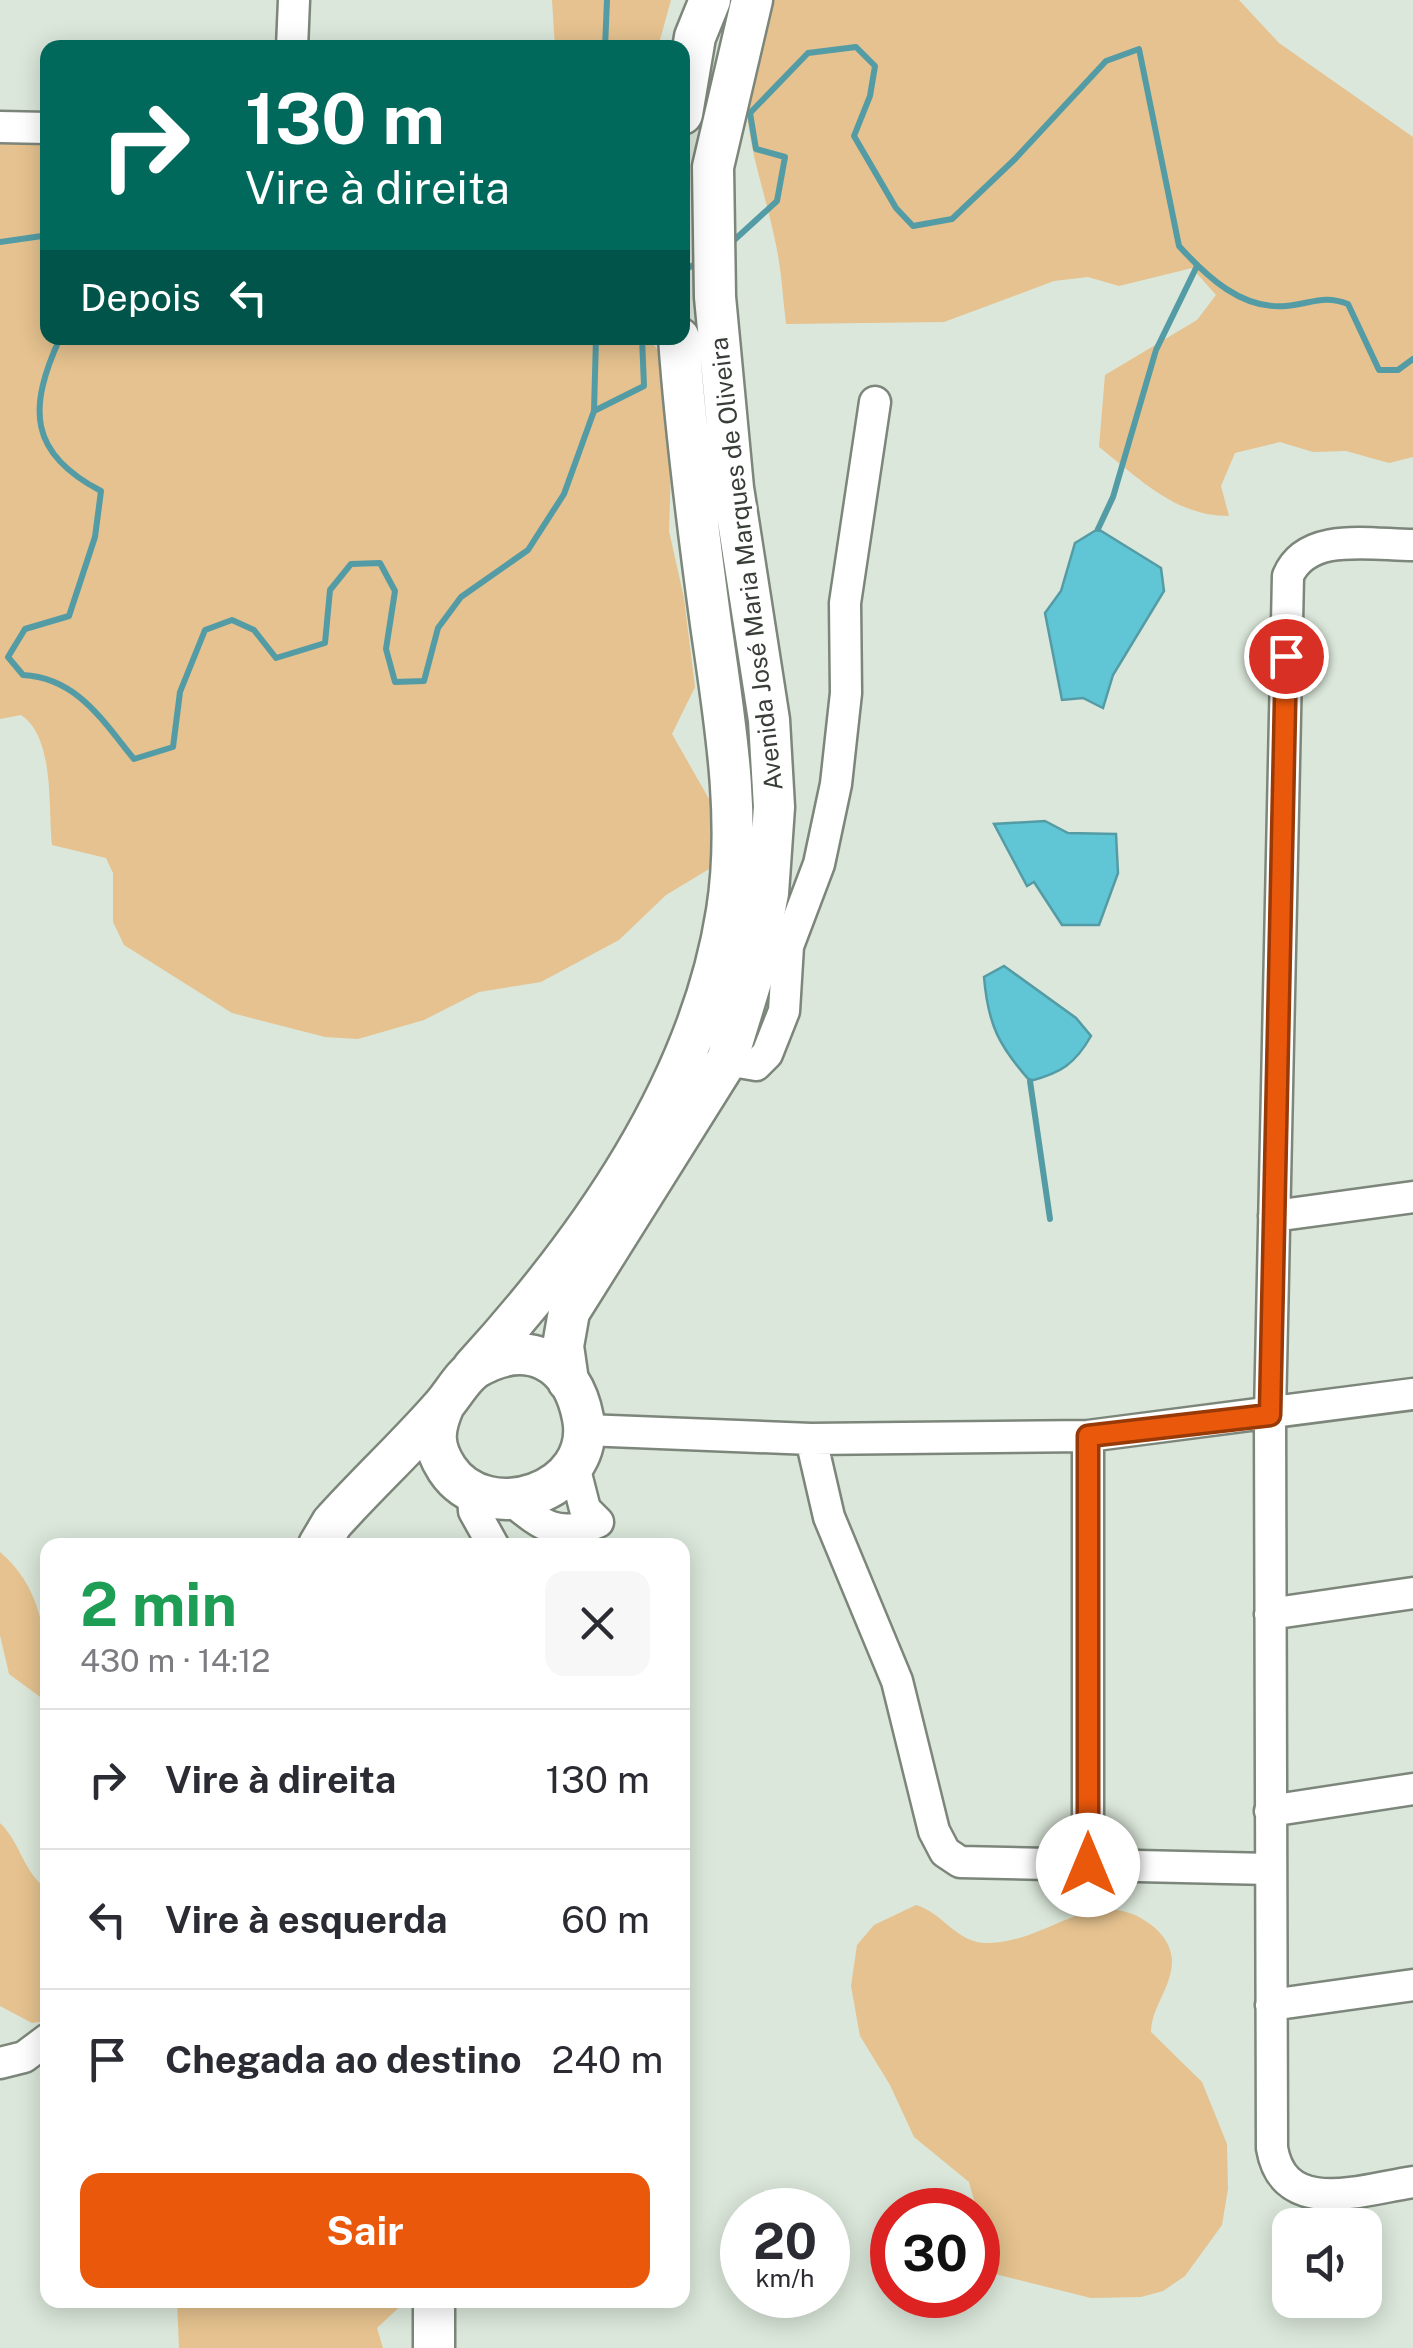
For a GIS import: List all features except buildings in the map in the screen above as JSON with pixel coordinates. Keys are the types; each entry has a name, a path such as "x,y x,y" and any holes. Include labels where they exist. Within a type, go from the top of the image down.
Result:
{"main road":[{"path":"690,67 695,38 710,0"},
{"name":"Avenida José Maria Marques de Oliveira","path":"568,1380 563,1346 576,1298 631,1219 727,1060 762,936 774,806 769,720 726,431 713,166 752,0"},
{"name":"Avenida José Maria Marques de Oliveira","path":"473,1368 552,1276 608,1197 654,1121 710,992 728,908 728,740 686,444 680,345"},
{"path":"324,1538 360,1492 444,1406 473,1368 518,1352 544,1359 568,1380 579,1446 554,1484 512,1501 424,1474 404,1474 360,1492"},
{"path":"444,1406 434,1428 436,1445 466,1490"},
{"path":"434,2308 434,2348"}],"street":[{"path":"292,40 294,0"},
{"path":"0,126 40,128"},
{"path":"727,1060 756,1065 766,1054 788,991 788,946 819,864 838,766 846,694 845,603 875,402"},
{"path":"1413,545 1317,546 1292,565 1288,576 1270,1415 1272,2148 1286,2181 1316,2196 1413,2182"},
{"path":"1274,1216 1413,1196"},
{"path":"512,1501 548,1526 567,1532 598,1522 585,1509 579,1446 811,1438 1088,1436 1413,1394"},
{"path":"1088,1436 1088,1865"},
{"path":"811,1438 829,1517 896,1682 940,1845 960,1862 1270,1868"},
{"path":"466,1490 490,1538"},
{"path":"525,1538 548,1526"},
{"path":"1270,1614 1413,1593"},
{"path":"1270,1811 1413,1788"},
{"path":"1271,2005 1413,1985"},
{"path":"0,2063 24,2057 40,2045"}],"shaded area":[{"path":"552,0 671,0 660,40 554,40"},
{"path":"774,0 1239,0 1279,43 1413,137 1413,457 1389,463 1346,451 1313,452 1280,442 1235,453 1221,486 1229,516 1175,503 1099,447 1105,375 1197,320 1216,295 1192,268 1119,286 1088,277 1054,281 944,322 786,324 778,255 754,157 746,97 758,35"},
{"path":"0,140 23,145 40,143 40,345 654,345 674,373 669,531 684,598 695,687 672,734 733,841 719,863 666,895 619,940 541,982 479,992 424,1020 358,1039 325,1037 232,1013 124,945 113,922 113,873 106,858 52,845 48,774 40,739 21,715 0,719"},
{"path":"0,1552 27,1584 40,1618 40,1697 9,1674 0,1635"},
{"path":"0,1823 40,1883 40,2022 32,2023 0,2006"},
{"path":"916,1905 978,1942 1011,1940 1093,1911 1133,1914 1154,1927 1166,1942 1171,1970 1151,2032 1202,2082 1227,2144 1228,2189 1222,2225 1185,2276 1163,2291 1141,2297 1091,2298 1000,2275 1000,2188 971,2188 969,2182 914,2137 890,2085 860,2036 851,1986 857,1945 874,1925"},
{"path":"177,2308 398,2308 377,2328 383,2348 179,2348"}],"water":[{"path":"1098,529 1161,568 1164,591 1113,675 1103,708 1083,698 1062,700 1045,613 1061,591 1075,543"},
{"path":"1045,821 1068,833 1116,834 1118,873 1099,925 1062,925 1034,882 1027,886 994,824"},
{"path":"1004,966 1076,1018 1091,1036 1079,1054 1059,1071 1030,1081 1003,1045 992,1022 984,977"}],"waterway":[{"path":"605,40 607,0"},
{"path":"731,243 777,201 785,157 756,149 750,113 808,53 856,47 875,66 870,96 854,136 896,208 913,226 952,219 1015,159 1106,61 1139,49 1179,246 1214,280 1255,303 1286,306 1331,300 1348,304 1379,370 1398,370 1413,359"},
{"path":"0,242 40,236"},
{"path":"690,267 698,262"},
{"path":"1098,529 1113,497 1156,350 1197,266"},
{"path":"57,345 43,386 41,426 59,461 101,491 95,537 69,616 25,629 8,657 23,675 59,684 87,704 134,759 173,747 180,692 205,630 232,620 254,630 276,658 325,643 330,590 351,564 380,563 395,591 386,649 395,682 424,681 438,628 461,597 528,550 564,494 594,411 644,386 642,345"},
{"path":"594,411 596,345"},
{"path":"1030,1081 1050,1219"}],"route":[{"path":"1088,1865 1088,1436 1270,1415 1286,656"}]}
